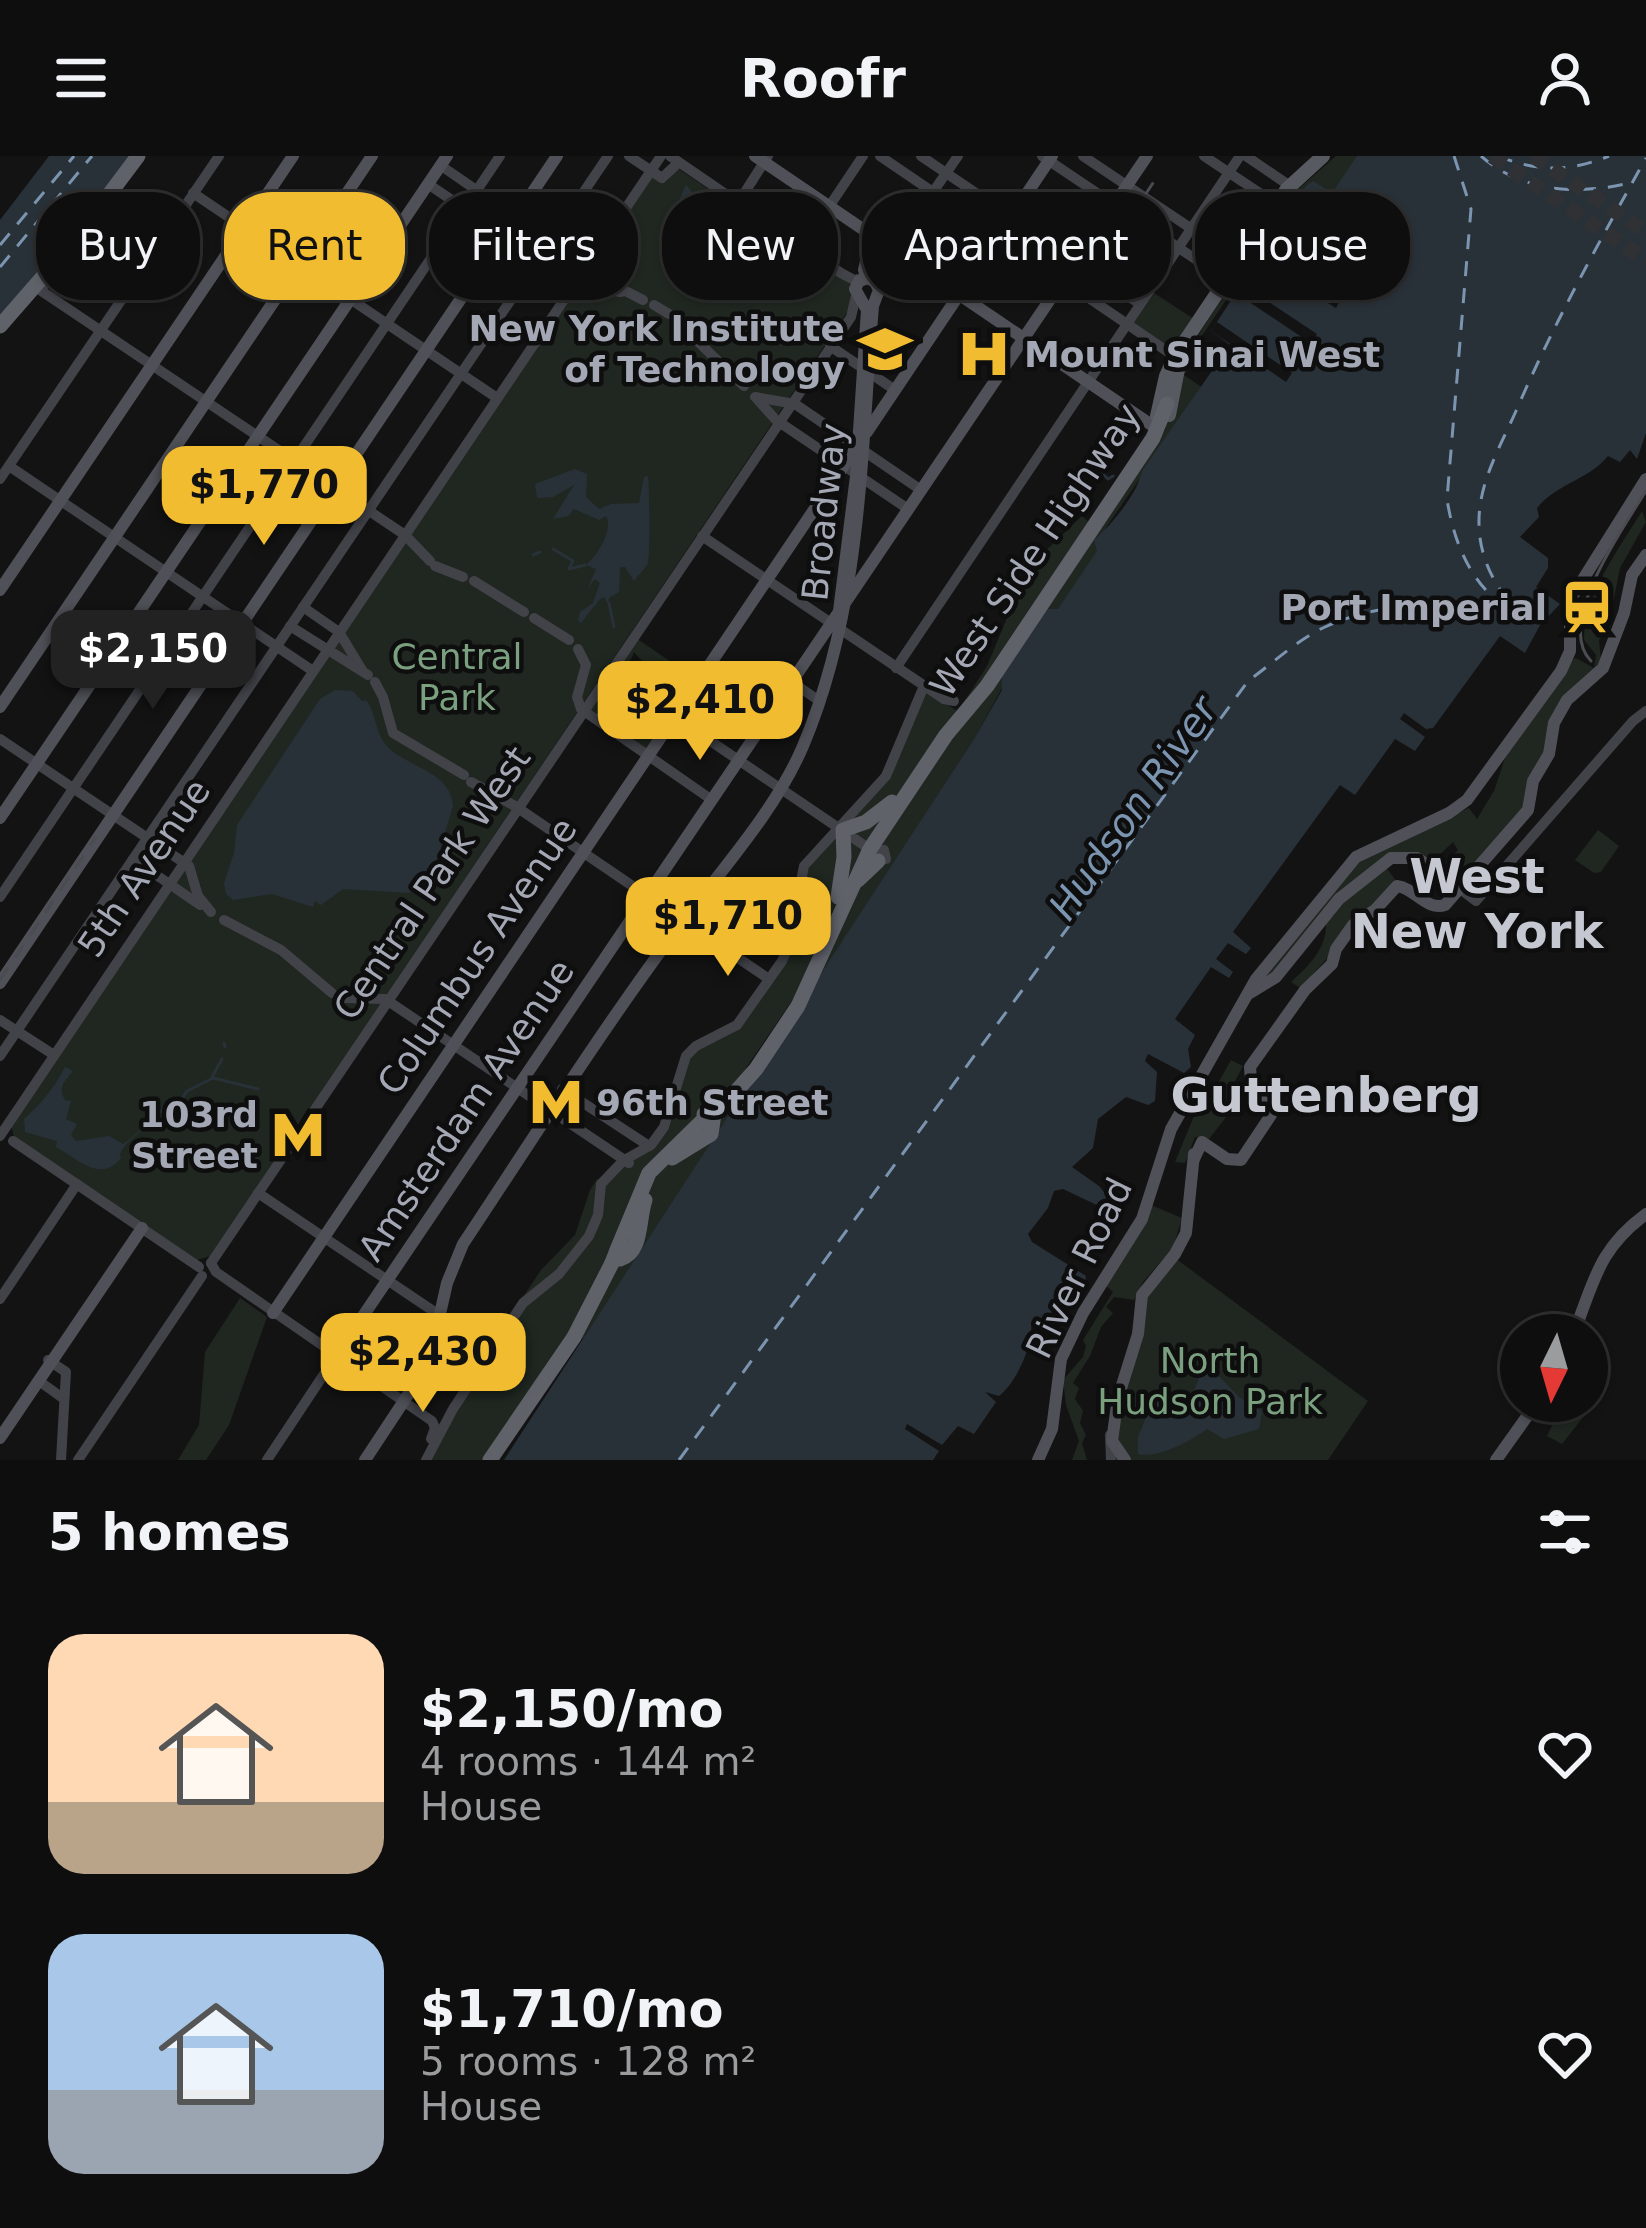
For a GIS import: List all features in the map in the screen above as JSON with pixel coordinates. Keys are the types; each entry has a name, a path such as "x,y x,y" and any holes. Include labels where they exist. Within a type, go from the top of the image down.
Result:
{"highway":[{"path":"116,192 140,156"},
{"path":"3,325 140,156"},
{"path":"1287,192 1323,156"},
{"path":"1291,192 1333,156"},
{"path":"3,325 36,288"},
{"path":"1149,439 1173,364 1216,300"},
{"path":"1136,470 1164,429 1173,364"},
{"name":"West Side Highway","path":"948,727 987,686 1168,410"},
{"path":"493,1460 574,1337 616,1257 649,1173 756,1069 794,1012 871,851 956,712 949,700"},
{"path":"710,1117 780,1026 871,851 948,727"},
{"path":"832,923 844,869 840,829 873,818 907,787"},
{"path":"626,1162 647,1168 711,1134 714,1124 703,1113 664,1151 649,1146"},
{"path":"626,1162 637,1175 638,1198"}],"main road":[{"path":"195,192 218,156"},
{"path":"269,192 293,156"},
{"path":"348,192 372,156"},
{"path":"477,190 500,156"},
{"path":"530,192 554,156"},
{"path":"583,192 608,156"},
{"path":"628,156 656,175"},
{"path":"838,193 863,156"},
{"path":"880,156 933,192 958,156"},
{"path":"921,156 974,192"},
{"path":"1083,156 1195,232"},
{"name":"Amsterdam Avenue","path":"1122,192 1147,156"},
{"path":"1204,156 1258,192"},
{"path":"896,668 1229,172 1243,156 1290,186"},
{"path":"670,158 721,192"},
{"name":"5th Avenue","path":"638,199 656,175 668,177 670,158"},
{"path":"743,192 762,158 809,192"},
{"path":"1027,192 1048,158 1096,192"},
{"path":"405,218 444,161 480,192"},
{"path":"428,184 440,192"},
{"path":"1171,243 1195,260"},
{"path":"0,590 224,259"},
{"path":"0,897 429,261"},
{"path":"838,271 862,279"},
{"path":"842,274 862,296"},
{"name":"Central Park West","path":"78,1460 779,422 785,400 830,346 862,296"},
{"path":"638,298 678,323 744,386"},
{"path":"55,300 405,535 433,564 469,579 573,645 586,663 577,698 584,711 712,800"},
{"path":"0,479 121,300"},
{"path":"0,707 275,300"},
{"path":"0,818 349,300"},
{"path":"351,300 497,398"},
{"path":"0,983 457,300"},
{"path":"0,1056 511,300"},
{"name":"5th Avenue","path":"5,1136 54,1055 564,300"},
{"name":"Broadway","path":"362,1460 430,1362 442,1280 458,1243 804,744 839,616 866,370 864,300"},
{"path":"860,445 955,300"},
{"path":"968,300 1148,418 1173,364 1128,323 1093,300"},
{"name":"Amsterdam Avenue","path":"267,1460 792,682 823,648 908,509 1050,300"},
{"path":"1134,300 1140,304"},
{"path":"830,346 895,390"},
{"path":"908,509 779,422 755,397 785,400 860,445 921,490"},
{"path":"1138,415 1149,439"},
{"path":"9,466 313,671"},
{"name":"Columbus Avenue","path":"273,1313 766,580 854,472"},
{"name":"River Road","path":"1039,1460 1052,1429 1061,1359 1095,1293 1142,1219 1168,1135 1247,994 1356,857 1449,813 1472,793 1561,671 1570,651 1570,600 1646,479"},
{"path":"702,536 766,580 839,616 896,668 949,700"},
{"path":"1116,1458 1111,1432 1138,1334 1142,1295 1180,1246 1201,1142 1232,1160 1244,1158 1271,1115 1251,1081 1250,1067 1304,990 1332,964 1353,925 1397,886 1438,907 1448,903 1528,810 1533,781 1549,754 1555,722 1567,700 1603,668 1624,614 1630,580 1646,555"},
{"path":"303,607 339,632 368,676 394,735 517,809 769,980"},
{"path":"290,626 368,676"},
{"name":"Broadway","path":"777,786 799,743 823,648"},
{"path":"792,682 814,698"},
{"path":"429,1457 466,1390 519,1312 559,1274 589,1235 598,1213 601,1184 649,1146 669,1118 684,1058 696,1046 737,1025 769,980 788,947 804,866 887,774 924,686"},
{"path":"1247,994 1274,979 1339,899 1391,858 1418,858 1476,901 1646,711"},
{"path":"674,717 871,851"},
{"path":"0,739 184,863 194,873 197,896 216,915"},
{"path":"0,970 110,814"},
{"path":"133,859 216,915 281,950 374,1022"},
{"path":"1260,973 1274,979"},
{"path":"338,996 388,1001 626,1162"},
{"path":"0,1019 54,1055"},
{"path":"564,1090 649,1146"},
{"path":"5,1136 434,1424 429,1457"},
{"path":"0,1295 76,1183"},
{"path":"258,1193 454,1325"},
{"path":"1581,1314 1595,1270 1646,1214"},
{"path":"0,1435 140,1227"},
{"name":"Broadway","path":"402,1401 423,1364 438,1314"},
{"path":"430,1362 441,1346"},
{"path":"50,1361 66,1372 61,1460"},
{"path":"0,1435 50,1361"},
{"path":"39,1382 64,1399"},
{"path":"1496,1460 1523,1422"}],"green space":[{"path":"1336,156 1438,156 1358,192 1296,191"},
{"name":"Central Park","path":"677,168 713,192 662,192 662,300 838,300 838,276 850,284 854,302 210,1256 197,1260 14,1138 11,1125 569,300 638,300 638,198 653,176 666,182"},
{"path":"1149,300 1165,300 1194,319 1174,349 1133,324"},
{"path":"1226,300 1187,358 1192,362 1184,375 1257,425 1141,477 1058,610 1045,610 974,739 824,971 800,989 746,1068 756,1075 583,1339 576,1335 490,1460 431,1460 450,1422 527,1305 585,1245 604,1183 668,1129 691,1056 730,1034 779,970 803,875 881,786 924,691 958,711 987,666 1022,582 1037,559 1082,516 1090,523 1165,430 1183,360"},
{"path":"1642,511 1646,522 1620,568 1599,640 1601,661 1570,693 1526,807 1460,883 1438,869 1458,850 1453,842 1430,864 1390,856 1269,976 1265,973 1359,859 1469,808 1477,819 1494,791 1507,752 1571,660 1594,668 1596,655 1584,640 1590,606 1604,572"},
{"path":"636,638 696,679 648,751 588,709","holes":["634,652 684,686 667,707 652,711 650,721 608,700"]},
{"path":"1598,830 1619,846 1601,872 1594,873 1575,860"},
{"path":"1384,865 1397,882 1300,988 1291,982 1320,949 1333,911"},
{"path":"1231,1060 1243,1066 1230,1091 1240,1099 1209,1139 1195,1137 1185,1163 1175,1162 1207,1098 1216,1104 1225,1097 1226,1088 1218,1083"},
{"path":"598,1178 592,1217 574,1251 517,1306 541,1270 575,1235"},
{"path":"1151,1205 1182,1218 1173,1248 1143,1282 1134,1300 1114,1297 1106,1307 1113,1313 1073,1383 1079,1388 1075,1399 1083,1411 1080,1423 1086,1435 1082,1443 1087,1460 1072,1460 1079,1441 1063,1380 1083,1357 1083,1340 1113,1292 1105,1285"},
{"name":"North Hudson Park","path":"1175,1258 1368,1401 1328,1460 1115,1460 1120,1454 1113,1428 1142,1304"},
{"path":"240,1298 267,1317 229,1425 206,1460 178,1460 199,1425 205,1352"},
{"path":"1554,1422 1579,1422 1562,1444 1547,1436"}],"water":[{"path":"49,156 134,156 105,192 36,192 36,277 0,322 0,220"},
{"name":"Hudson River","path":"1357,156 1646,156 1646,433 1637,459 1630,450 1620,462 1608,456 1545,500 1537,508 1539,517 1520,537 1548,558 1548,568 1536,587 1560,604 1540,625 1525,653 1500,636 1433,728 1426,729 1404,713 1400,719 1425,737 1415,751 1395,739 1355,795 1340,785 1233,932 1251,948 1246,954 1228,943 1216,959 1233,972 1229,978 1211,967 1175,1019 1195,1035 1188,1049 1191,1067 1184,1073 1148,1054 1145,1061 1157,1072 1155,1101 1148,1105 1126,1097 1098,1119 1093,1148 1072,1167 1108,1197 1101,1207 1063,1189 1054,1191 1048,1208 1028,1234 1032,1242 1086,1276 1084,1288 1057,1305 1045,1321 1031,1322 1018,1372 999,1396 985,1392 996,1402 974,1434 958,1426 942,1445 907,1424 905,1429 939,1451 933,1460 504,1460 974,739 1002,690 1002,673 1045,609 1058,609 1097,551 1094,540 1129,499 1142,471 1230,345 1211,331 1231,300 1410,300 1410,192 1333,192"},
{"path":"1313,181 1330,192 1302,192"},
{"path":"575,469 587,474 586,497 599,509 639,503 648,476 649,492 647,565 634,581 620,567 619,592 608,604 604,597 600,599 581,623 580,612 593,603 600,583 595,579 588,588 596,569 586,565 604,542 608,521 606,516 599,520 574,509 568,516 553,519 574,485 553,497 537,498 535,484"},
{"path":"335,690 353,691 366,700 386,744 438,779 451,795 453,806 432,876 409,893 343,889 321,905 315,901 313,907 272,894 233,900 224,883 237,825 320,699"},
{"path":"65,1067 73,1071 62,1091 65,1100 71,1101 66,1119 77,1124 71,1135 76,1141 109,1136 123,1144 158,1114 108,1168 84,1164 56,1147 57,1141 25,1132 24,1119"},
{"path":"1214,1371 1239,1397 1262,1411 1259,1429 1224,1439 1207,1429 1164,1451 1138,1454 1138,1437 1153,1400 1157,1397 1177,1404 1195,1389 1201,1372"}],"pier":[{"path":"1246,300 1266,300 1317,334 1312,344"},
{"path":"1217,322 1292,373 1286,382 1211,331"}],"waterway":[{"path":"1087,464 1101,473"},
{"path":"1104,475 1113,476"},
{"path":"553,549 573,561 569,569 585,565"},
{"path":"533,555 540,552"},
{"path":"609,603 614,627"},
{"path":"224,1043 225,1047"},
{"path":"212,1077 222,1059"},
{"path":"159,1113 213,1078 258,1089"}],"ferry route":[{"path":"0,245 74,156"},
{"path":"0,267 92,156"},
{"path":"1454,156 1471,209 1447,499 1469,566 1490,594 1520,615"},
{"path":"1481,156 1515,178 1552,188 1630,183"},
{"path":"1498,156 1553,168 1609,156"},
{"path":"1528,618 1508,600 1487,564 1480,538 1482,495 1546,346 1646,158"},
{"path":"679,1460 1248,681 1315,632 1376,611 1452,607 1529,619"}],"tunnel":[{"path":"1492,156 1646,260"},
{"path":"1533,156 1646,232"}],"tram line":[{"path":"1591,661 1582,645 1586,600 1646,491"}],"railway":[{"path":"1147,192 1155,180"},
{"path":"0,980 96,837"}],"place":[{"name":"New York Institute of Technology","path":"885,349"},
{"name":"Mount Sinai West","path":"984,354"},
{"name":"Port Imperial","path":"1587,607"},
{"name":"96th Street","path":"556,1102"},
{"name":"103rd Street","path":"298,1135"}],"district":[{"name":"West New York","path":"1477,904"},
{"name":"Guttenberg","path":"1326,1095"}]}
